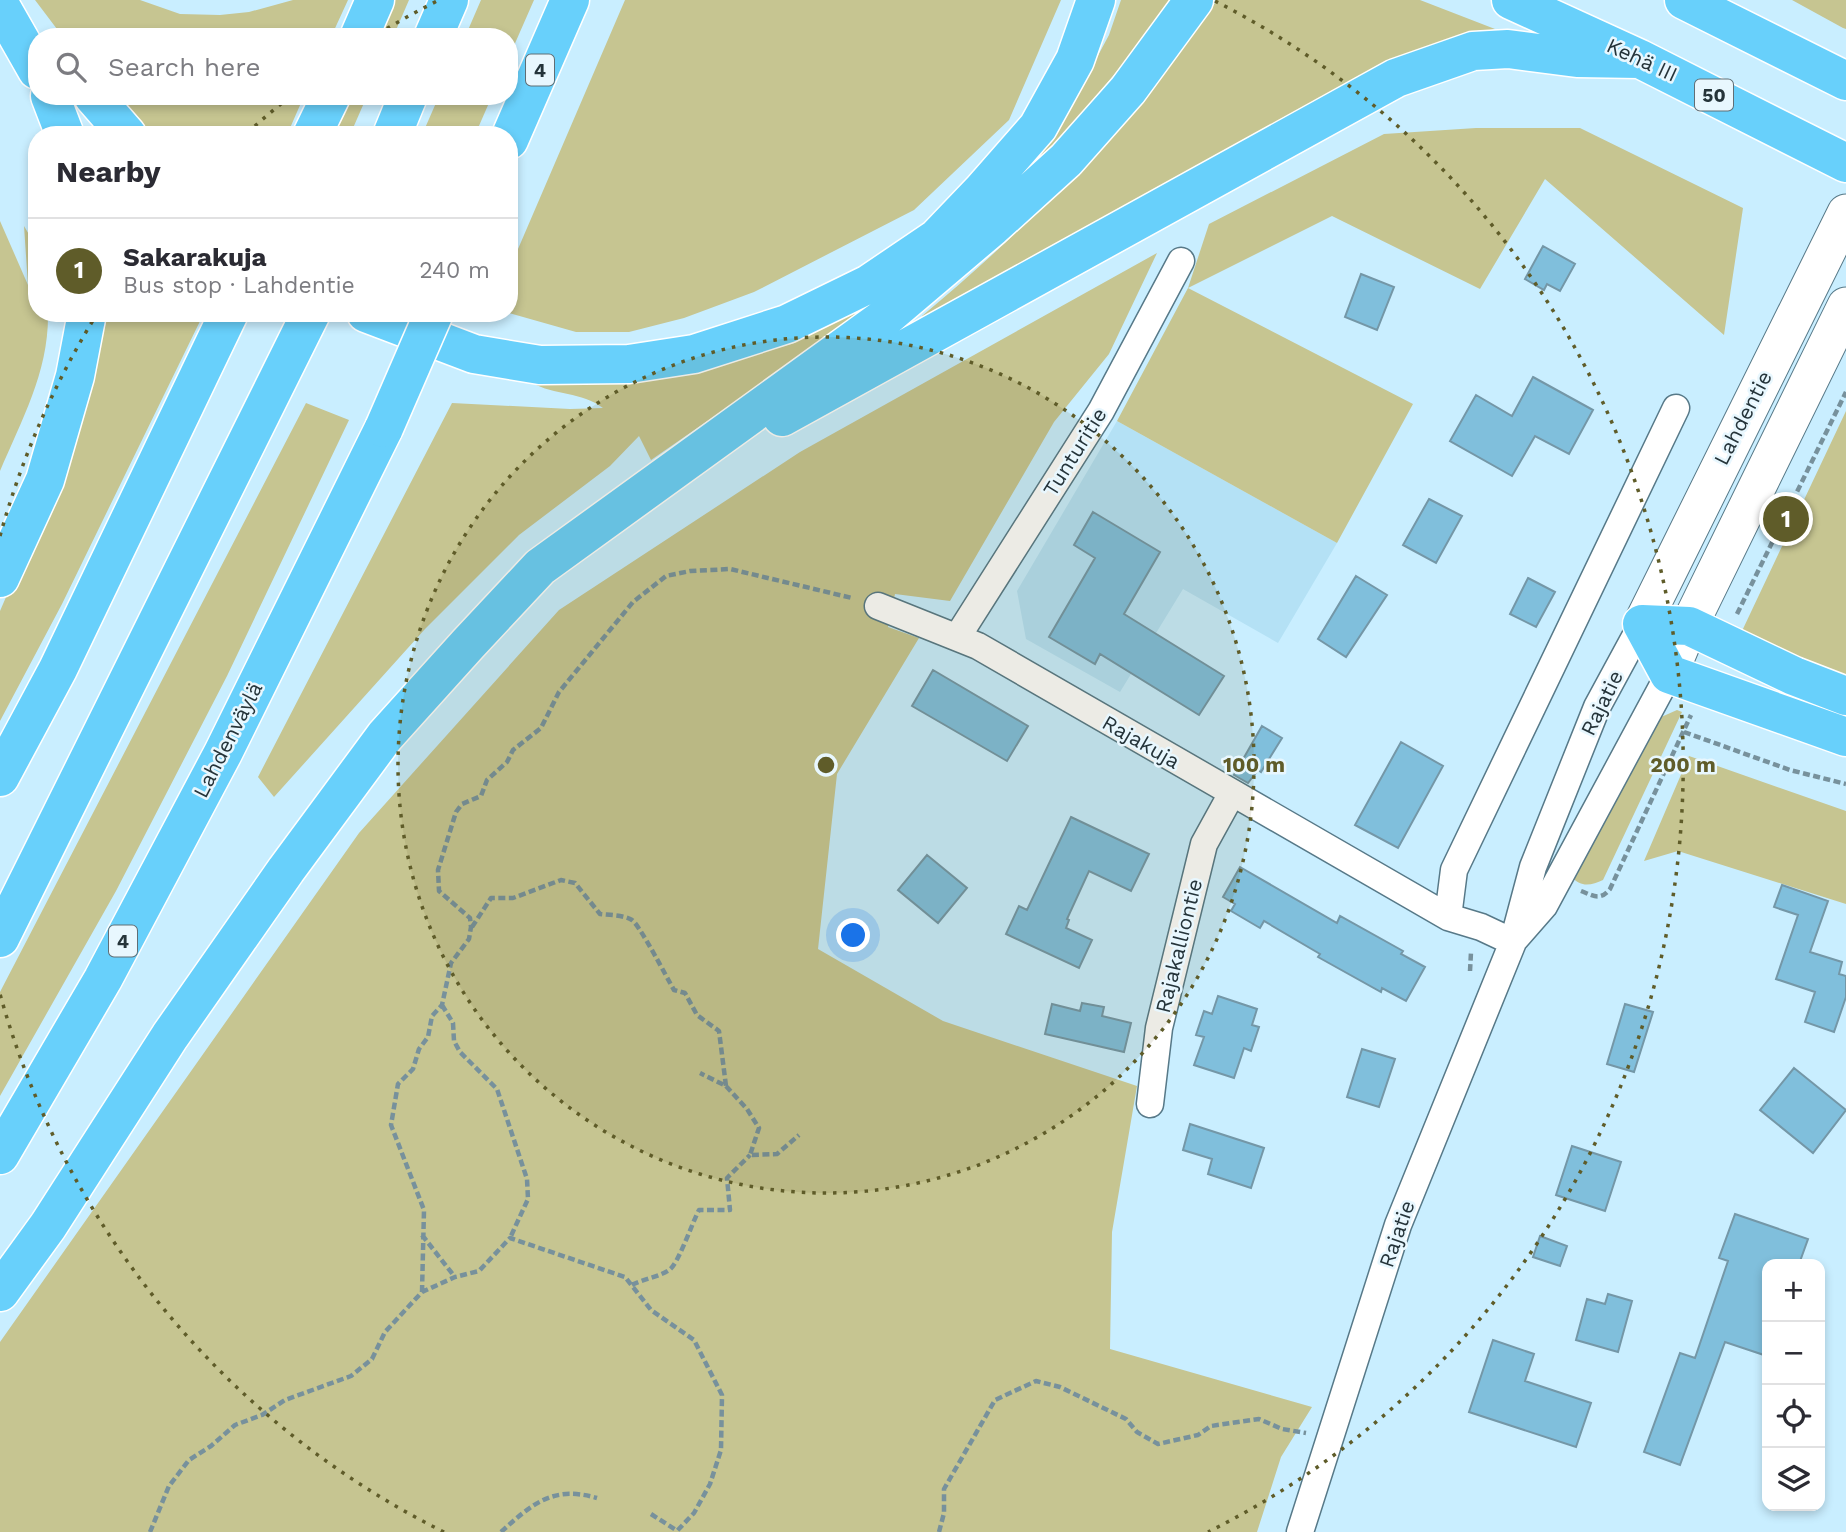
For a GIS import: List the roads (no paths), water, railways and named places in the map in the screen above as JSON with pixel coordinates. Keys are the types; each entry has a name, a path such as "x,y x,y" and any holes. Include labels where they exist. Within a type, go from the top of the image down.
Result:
{"highway":[{"path":"19,0 39,28"},
{"path":"363,28 374,0"},
{"path":"437,28 449,0"},
{"name":"4","path":"515,126 570,0"},
{"path":"390,322 474,354 540,365 629,364 694,354 787,324 869,284 937,238 1038,127 1075,60 1096,0"},
{"name":"Kehä III","path":"1511,0 1788,131 1846,163"},
{"path":"1684,0 1834,75"},
{"path":"1748,0 1834,75"},
{"path":"0,5 28,54"},
{"path":"0,1292 48,1226 170,1036 286,870 385,736 540,567 887,316 992,227 1066,160 1128,90 1189,7"},
{"path":"635,497 1422,66 1472,51 1508,49 1577,58 1640,59"},
{"path":"53,105 62,126"},
{"path":"101,105 119,126"},
{"path":"316,126 327,105"},
{"path":"395,126 404,105"},
{"path":"0,578 45,480 75,376 85,322"},
{"path":"0,938 307,322"},
{"name":"Lahdenväylä","path":"0,1155 103,979 223,752 384,428 430,322"},
{"path":"0,777 58,670 223,325"},
{"path":"1642,624 1689,626 1846,696"},
{"path":"1642,624 1685,681 1846,737"}],"main road":[{"name":"Lahdentie","path":"1642,624 1846,213"},
{"name":"Lahdentie","path":"1685,681 1689,626 1846,306"}],"street":[{"name":"Tunturitie","path":"958,636 1101,411 1181,261"},
{"path":"1448,917 1454,870 1676,408"},
{"name":"Rajakuja","path":"878,606 958,636 1448,917 1481,927 1513,942"},
{"name":"Rajatie","path":"1300,1532 1398,1226 1513,942 1533,867 1597,707 1642,624"},
{"name":"Rajatie","path":"1513,942 1544,906 1685,681"},
{"name":"Rajakalliontie","path":"1150,1104 1159,1028 1204,844 1231,794"}],"place":[{"name":"Sakarakuja","path":"1786,519"}]}
